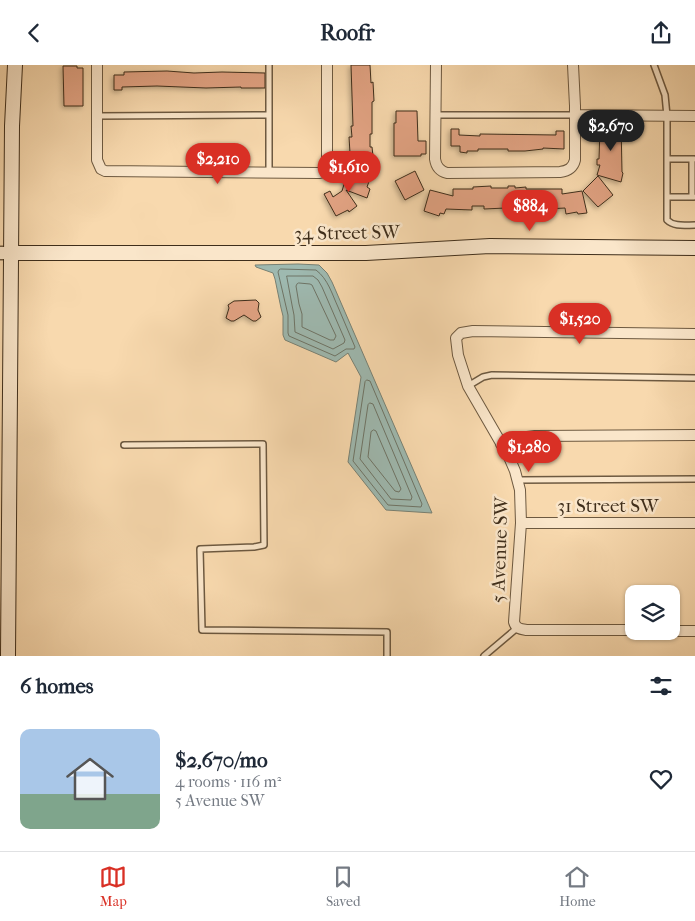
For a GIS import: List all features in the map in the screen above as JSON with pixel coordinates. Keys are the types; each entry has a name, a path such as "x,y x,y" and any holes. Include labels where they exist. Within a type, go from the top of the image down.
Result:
{"main road":[{"path":"8,656 6,253 15,65"},
{"name":"34 Street SW","path":"6,253 366,253 490,246 695,248"}],"street":[{"path":"97,65 97,160 101,169 110,172 269,173 320,173 326,168 328,159 327,65"},
{"path":"436,65 435,164 442,172 447,173 560,172 572,167 576,160 573,65"},
{"path":"575,115 695,115"},
{"name":"5 Avenue SW","path":"517,628 514,622 521,523 518,480 509,457 468,386 458,355 456,338 461,333 473,331 695,334"},
{"path":"501,444 519,438 535,436 695,435"},
{"name":"31 Street SW","path":"521,523 695,523"},
{"path":"517,628 527,630 625,630"},
{"path":"680,631 695,631"}],"lane":[{"path":"269,65 269,173"},
{"path":"654,65 665,95 668,116 667,220 671,224 695,225"},
{"path":"97,116 268,115"},
{"path":"436,115 575,115"},
{"path":"667,159 694,159 694,197 667,197"},
{"path":"468,386 483,377 492,375 695,378"},
{"path":"124,445 263,443 264,545 200,549 202,630 387,633 387,656"},
{"path":"518,480 695,479"},
{"path":"484,656 517,628"}],"water":[{"path":"255,265 319,265 332,282 432,513 386,510 348,462 361,377 348,353 336,362 285,340 283,335 283,316 273,273"}],"building":[{"path":"351,65 370,65 374,101 372,102 372,134 370,134 370,147 372,147 373,156 355,157 355,154 350,153 349,137 352,137 351,126 353,126"},
{"path":"63,66 83,68 83,106 64,106"},
{"path":"124,72 265,73 265,88 157,86 122,87 122,90 114,90 114,75 124,75"},
{"path":"396,111 417,111 418,141 426,141 426,154 421,154 421,156 394,156"},
{"path":"603,123 621,123 623,173 621,182 597,175 600,165 597,165 597,159 599,159 600,128 603,128"},
{"path":"451,129 459,129 459,135 480,136 480,134 556,135 556,131 564,131 564,149 543,148 508,151 508,149 478,149 478,151 467,151 467,153 460,152 460,146 451,146"},
{"path":"348,171 371,176 367,187 370,189 367,198 346,190 357,206 349,212 348,210 336,216 324,194 330,191 333,197 342,191"},
{"path":"415,171 424,190 405,200 395,181"},
{"path":"598,176 613,195 598,207 583,191"},
{"path":"491,186 491,188 515,186 515,188 526,187 526,189 562,189 562,194 582,191 587,213 566,214 565,208 528,210 528,207 484,209 484,206 472,206 472,210 446,209 444,214 440,213 439,216 424,211 430,190 453,196 453,189 473,189 473,187"},
{"path":"256,300 259,303 258,310 261,317 256,321 244,315 234,321 226,318 228,305 234,301"}]}
